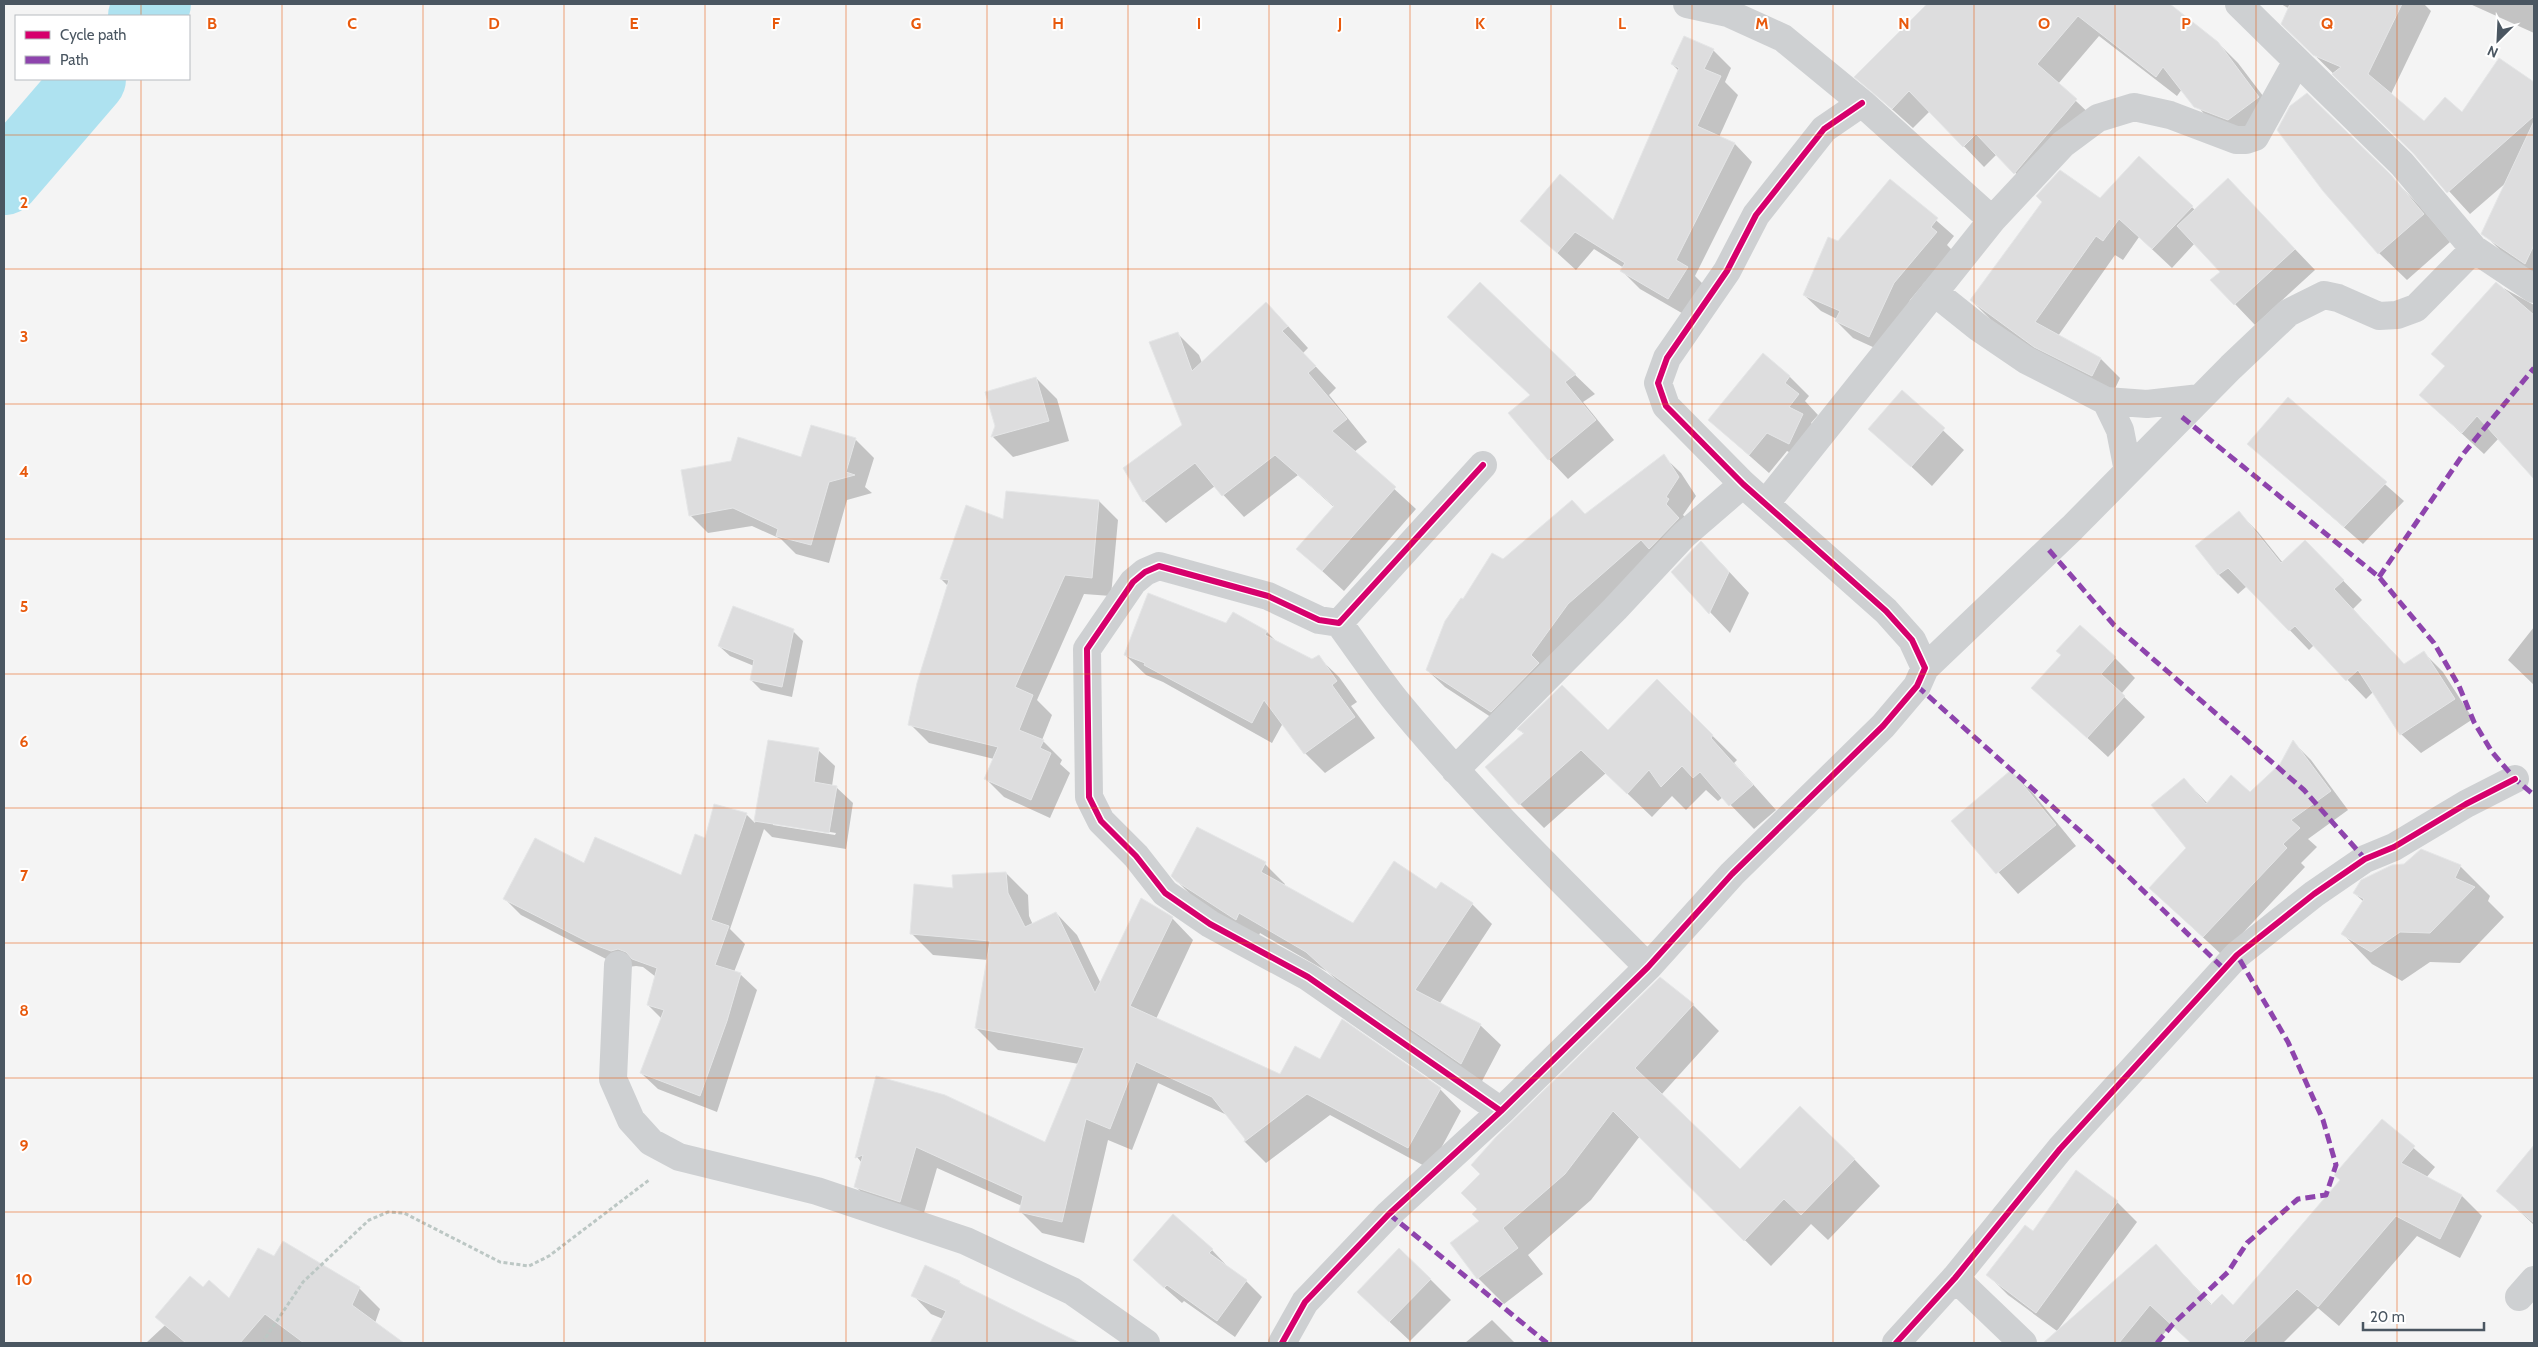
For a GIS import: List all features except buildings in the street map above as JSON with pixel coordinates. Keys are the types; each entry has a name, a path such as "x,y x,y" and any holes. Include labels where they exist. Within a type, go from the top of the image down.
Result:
{"street":[{"path":"1687,4 1728,14 1783,38 1862,103 1992,220"},
{"path":"2239,4 2402,164 2474,249 2534,289"},
{"path":"1766,503 1992,220 2063,144 2098,118 2134,107 2170,115 2236,140 2246,140 2254,137 2297,61"},
{"path":"1862,103 1824,129 1756,215 1727,271 1667,358 1658,383 1666,406 1743,484 1886,611 1912,640 1925,668"},
{"path":"1282,1343 1305,1302 1389,1214 1501,1111 1648,967 1732,874 1883,726 1917,686 1925,668 2072,528 2200,398 2288,313 2313,298 2324,295 2379,316 2397,315 2416,308 2474,249"},
{"path":"1934,292 1979,328 2026,360 2106,401 2146,404 2200,398"},
{"path":"2106,401 2120,430 2128,471"},
{"path":"1339,623 1483,465"},
{"path":"1455,770 1615,609 1684,535 1743,484"},
{"path":"1501,1111 1308,977 1210,924 1165,893 1136,856 1101,821 1089,797 1087,649 1133,582 1145,572 1159,566 1195,574 1268,596 1320,620 1339,623 1397,701 1455,770 1648,967"},
{"path":"1896,1343 1955,1278 2060,1149 2236,955 2314,894 2365,859 2394,847 2466,804 2515,779"},
{"path":"618,965 613,1080 631,1120 651,1142 679,1157 817,1191 966,1241 1072,1291 1146,1343"},
{"path":"1955,1278 2023,1343"}],"path":[{"path":"262,1343 303,1282 369,1220 388,1212 404,1213 500,1262 529,1266 549,1256 679,1157"}],"waterway":[{"path":"145,15 155,4"},
{"path":"4,179 89,80"}],"marked path":[{"path":"2379,577 2464,453 2534,368"},
{"path":"2182,417 2379,577 2434,643 2459,686 2474,722 2492,752 2515,779 2534,795"},
{"path":"2049,550 2114,625 2304,790 2365,859"},
{"path":"1917,686 2098,847 2223,968"},
{"path":"2157,1343 2173,1324 2228,1272 2247,1243 2298,1199 2326,1195 2336,1165 2323,1120 2288,1042 2237,955"},
{"path":"1389,1214 1547,1343"}],"cycle path":[{"path":"1282,1343 1305,1302 1389,1214 1501,1111 1648,967 1732,874 1883,726 1917,686 1925,668 1912,640 1886,611 1743,484 1666,406 1658,383 1667,358 1727,271 1756,215 1824,129 1862,103"},
{"path":"1483,465 1339,623 1319,620 1268,596 1159,566 1145,572 1133,582 1087,649 1089,797 1101,821 1136,856 1165,893 1210,924 1308,977 1501,1111"},
{"path":"1896,1343 1955,1278 2060,1149 2237,955 2314,894 2365,859 2394,847 2466,804 2515,779"}]}
